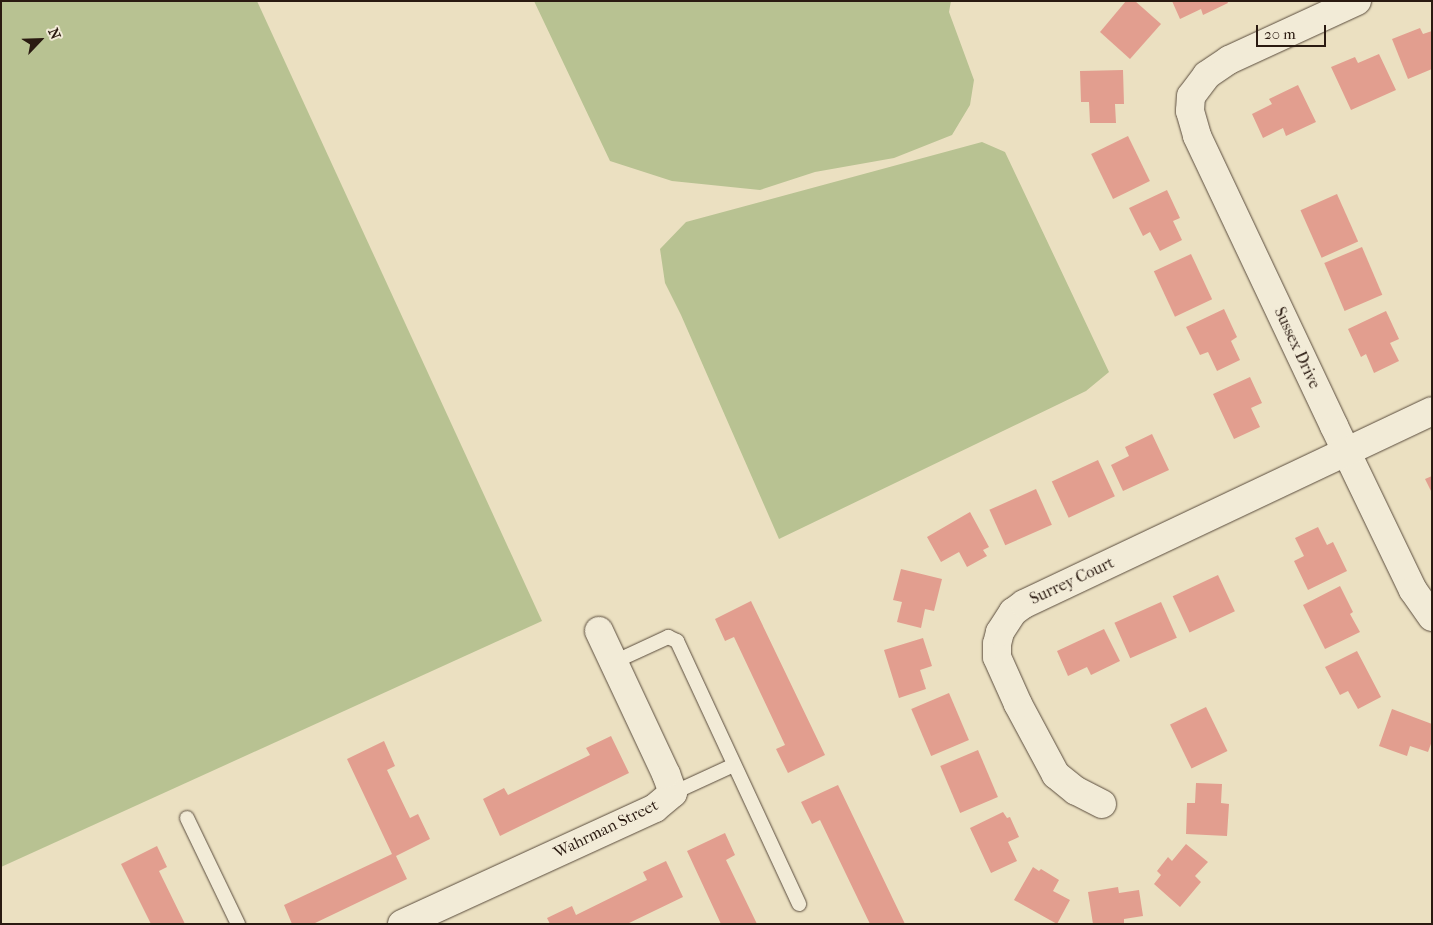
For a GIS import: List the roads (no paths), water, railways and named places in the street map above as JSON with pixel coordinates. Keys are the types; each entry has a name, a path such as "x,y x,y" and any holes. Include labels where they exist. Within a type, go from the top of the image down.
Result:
{"street":[{"name":"Sussex Drive","path":"1358,1 1229,60 1207,75 1191,96 1190,111 1197,136 1346,451 1413,590 1432,617"},
{"name":"Surrey Court","path":"1102,804 1076,791 1056,775 1048,763 1026,721 997,657 997,644 1005,623 1024,604 1432,411"},
{"name":"Wahrman Street","path":"402,924 452,913 655,808 673,793 666,774 599,631"}],"lane":[{"path":"614,662 668,637 677,641 799,904"},
{"path":"673,793 734,765"},
{"path":"187,818 238,924"}]}
